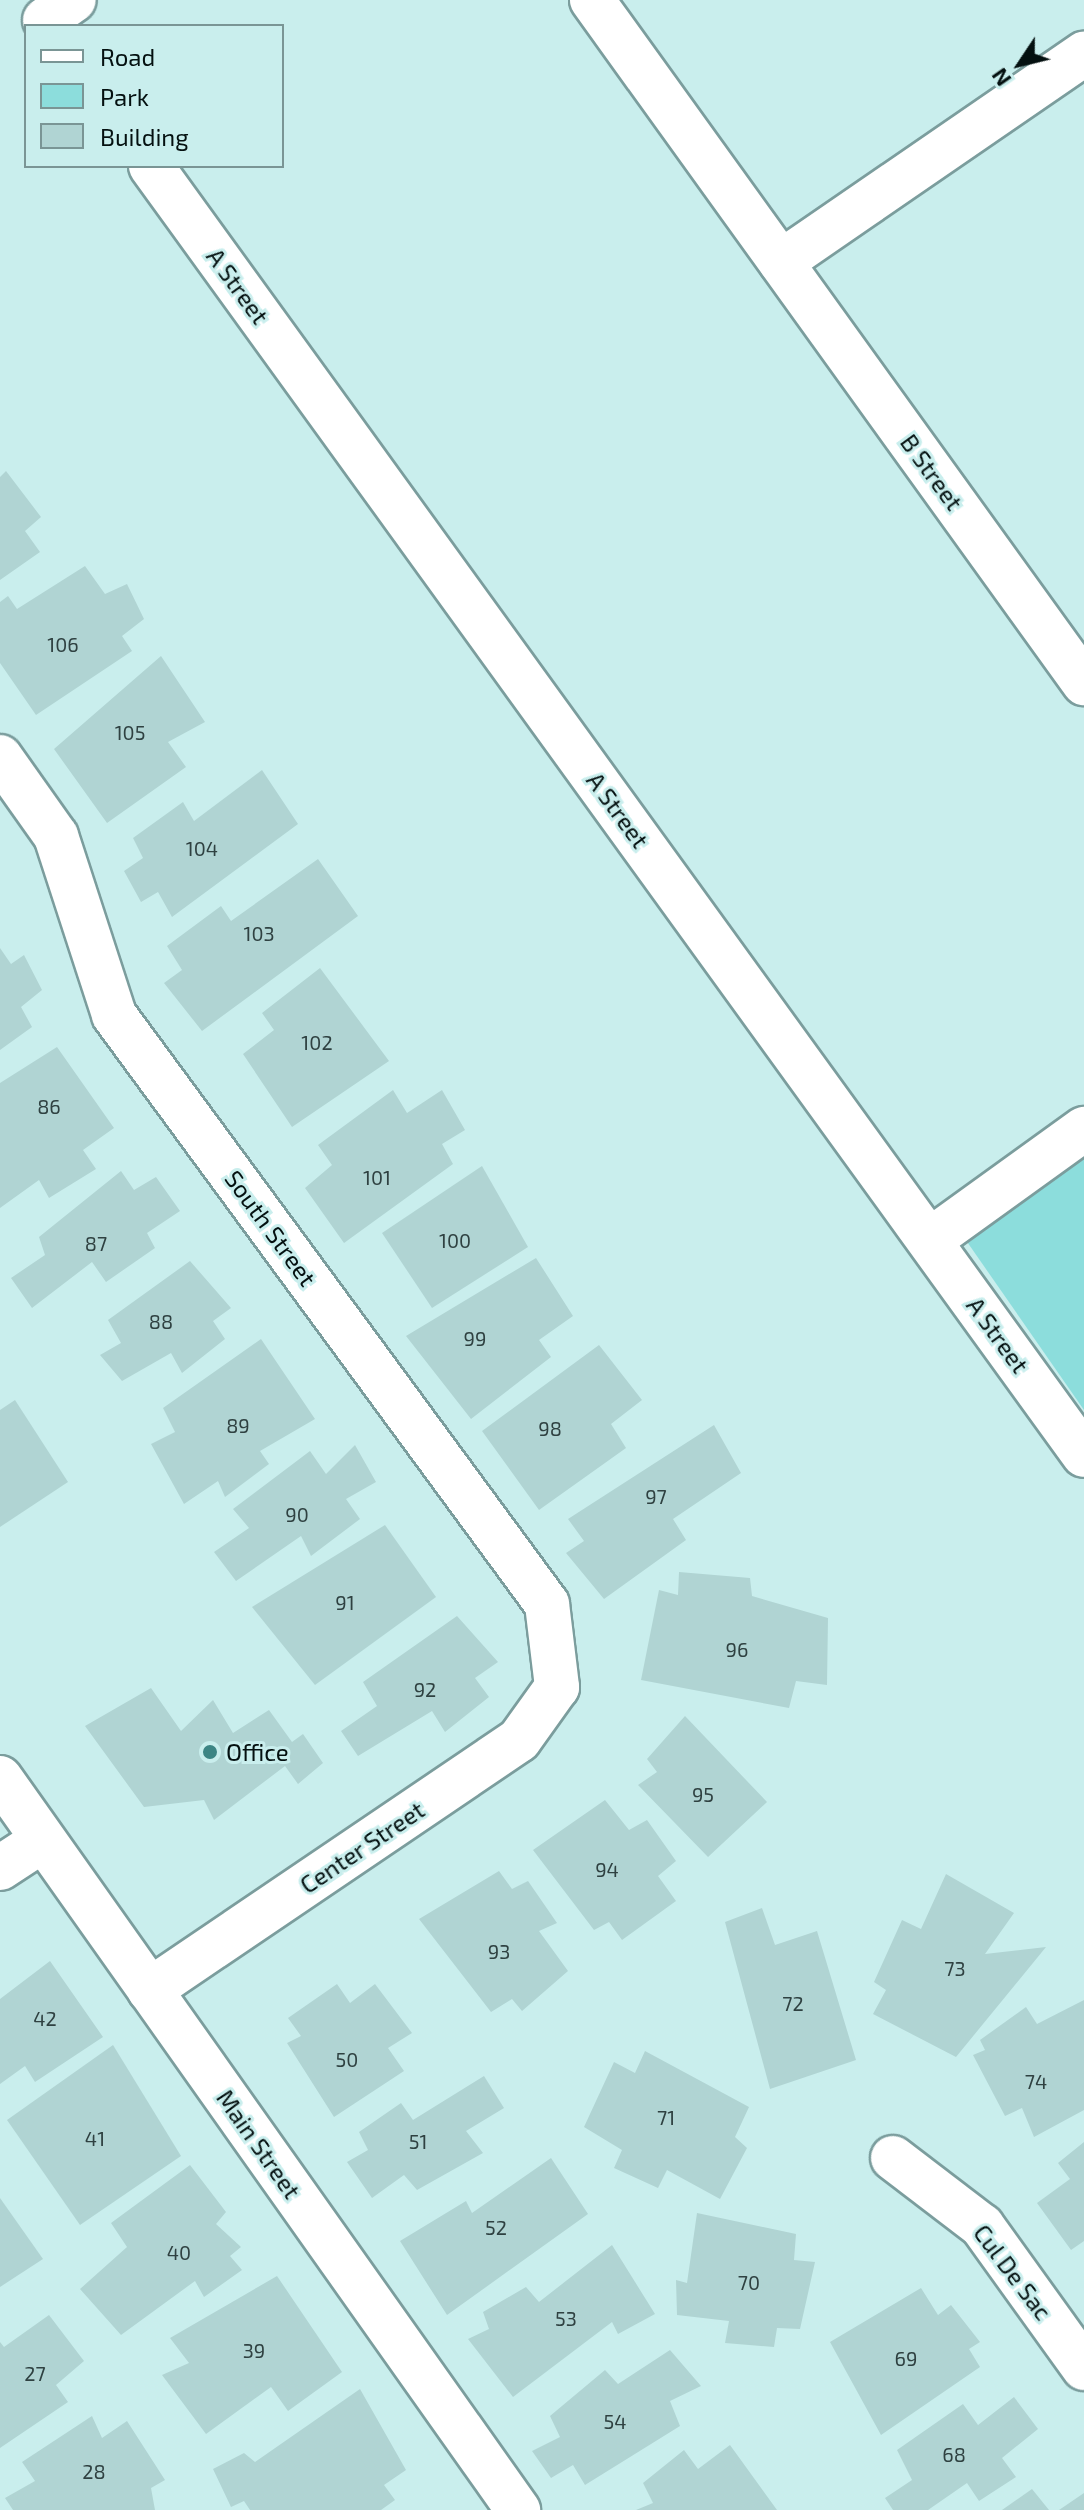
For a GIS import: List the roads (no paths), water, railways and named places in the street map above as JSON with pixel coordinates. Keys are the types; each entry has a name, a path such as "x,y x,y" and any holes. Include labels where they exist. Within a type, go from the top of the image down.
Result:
{"street":[{"name":"B Street","path":"592,0 1084,683"},
{"path":"781,262 1084,54"},
{"name":"A Street","path":"152,168 1084,1455"},
{"name":"South Street","path":"0,757 56,836 114,1015 547,1604 557,1687"},
{"path":"930,1240 1084,1129"},
{"name":"Center Street","path":"150,1990 519,1740 557,1687"},
{"name":"Main Street","path":"0,1778 518,2510"},
{"path":"0,1868 43,1840"},
{"name":"Cul De Sac","path":"893,2158 982,2226 1084,2368"}],"place":[{"name":"Office","path":"210,1752"}]}
